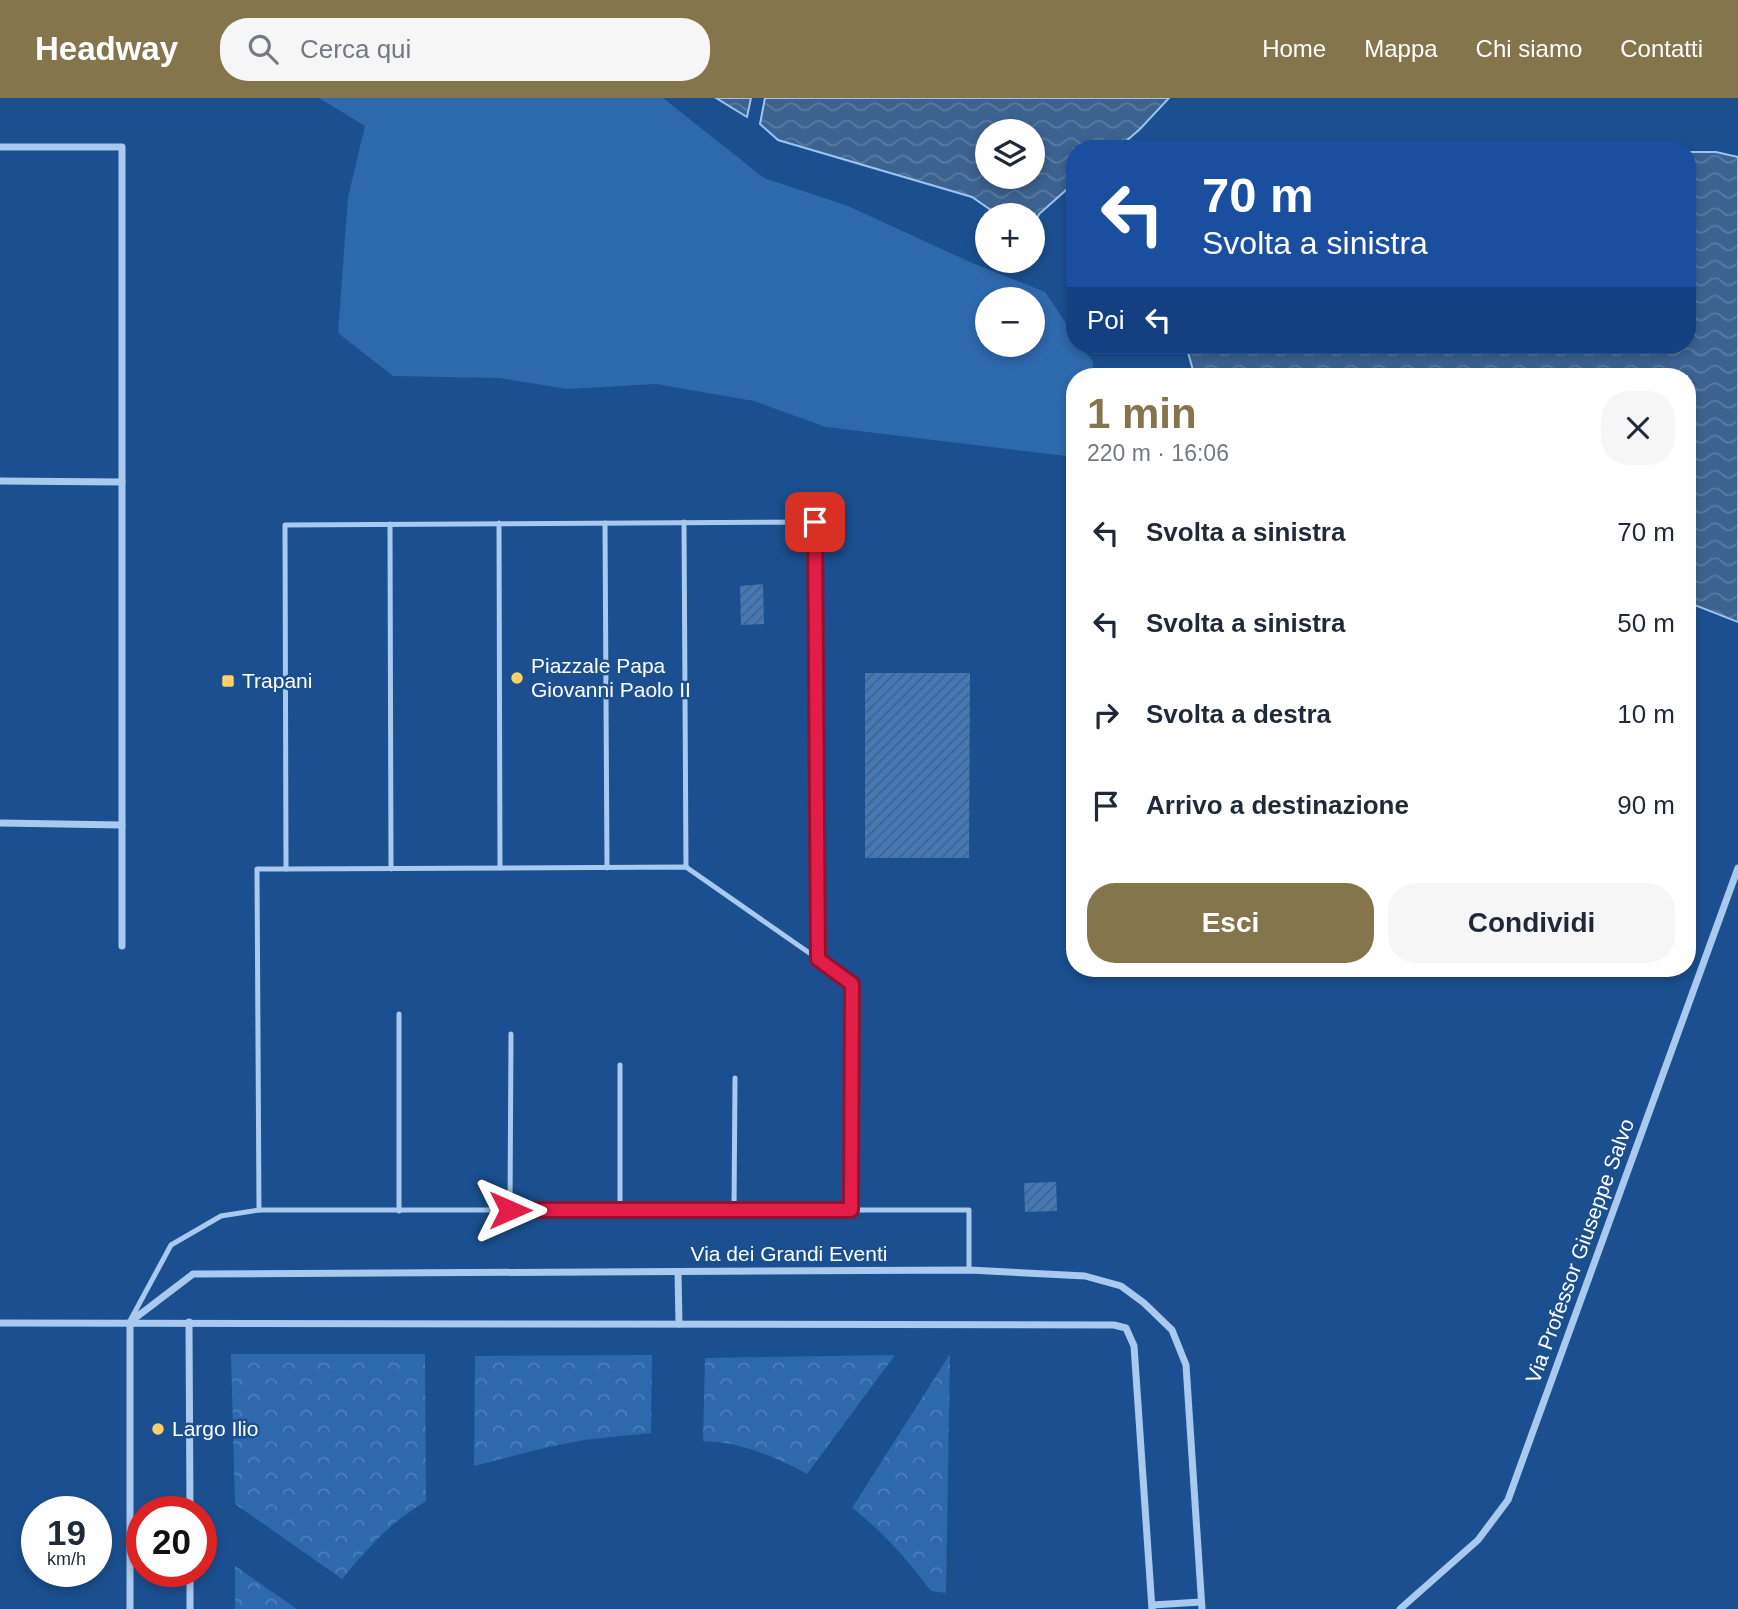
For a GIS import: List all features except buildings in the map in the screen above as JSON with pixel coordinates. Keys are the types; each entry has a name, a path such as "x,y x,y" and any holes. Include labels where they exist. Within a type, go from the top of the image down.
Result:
{"street":[{"path":"0,147 122,147 122,946"},
{"path":"0,481 122,482"},
{"path":"0,823 122,825"},
{"name":"Via Professor Giuseppe Salvo","path":"1400,1609 1478,1541 1508,1500 1738,868"},
{"name":"Via dei Grandi Eventi","path":"0,1323 1114,1325 1126,1328 1134,1346 1152,1607 1202,1606 1186,1365 1172,1330 1144,1303 1121,1286 1085,1276 969,1270 193,1274 130,1323"},
{"path":"678,1272 679,1324"},
{"path":"190,1322 190,1496"},
{"path":"130,1323 130,1609"},
{"path":"190,1587 190,1609"}],"lane":[{"path":"684,522 686,867"},
{"path":"286,869 285,525 815,522 818,959"},
{"path":"499,523 500,868"},
{"path":"605,523 607,868"},
{"path":"390,524 391,869"},
{"path":"259,1210 257,869 686,867 852,984 851,1210"},
{"path":"399,1014 399,1211"},
{"path":"510,1210 511,1034"},
{"path":"620,1065 620,1210"},
{"path":"734,1210 735,1078"},
{"path":"130,1323 171,1244 221,1216 259,1210 969,1210 969,1270"}],"green space":[{"path":"319,98 663,98 764,178 848,206 975,264 975,273 998,273 1032,287 975,287 975,357 1045,357 1045,292 1066,323 1066,354 1087,354 1093,362 1093,368 1066,368 1066,456 826,427 754,401 656,384 567,389 499,378 393,376 338,333 348,197 365,126"},
{"path":"231,1354 425,1354 426,1501 390,1527 342,1579 235,1504"},
{"path":"950,1354 946,1593 931,1591 894,1547 852,1508"},
{"path":"652,1355 651,1433 584,1440 474,1466 475,1356"},
{"path":"895,1355 807,1474 756,1451 703,1441 705,1358"},
{"path":"235,1566 297,1609 235,1609"}],"water":[{"path":"716,98 751,98 747,117"},
{"path":"765,98 1169,98 1127,140 1066,140 1066,190 1045,209 1045,203 981,203 972,197 778,140 760,124"},
{"path":"1696,152 1716,152 1738,157 1738,622 1696,606 1696,368 1192,368 1188,354 1696,354"}],"place":[{"name":"Piazzale Papa Giovanni Paolo II","path":"517,678"},
{"name":"Trapani","path":"228,681"},
{"name":"Largo Ilio","path":"158,1429"}],"route":[{"path":"510,1210 851,1210 852,984 818,959 815,522"}]}
